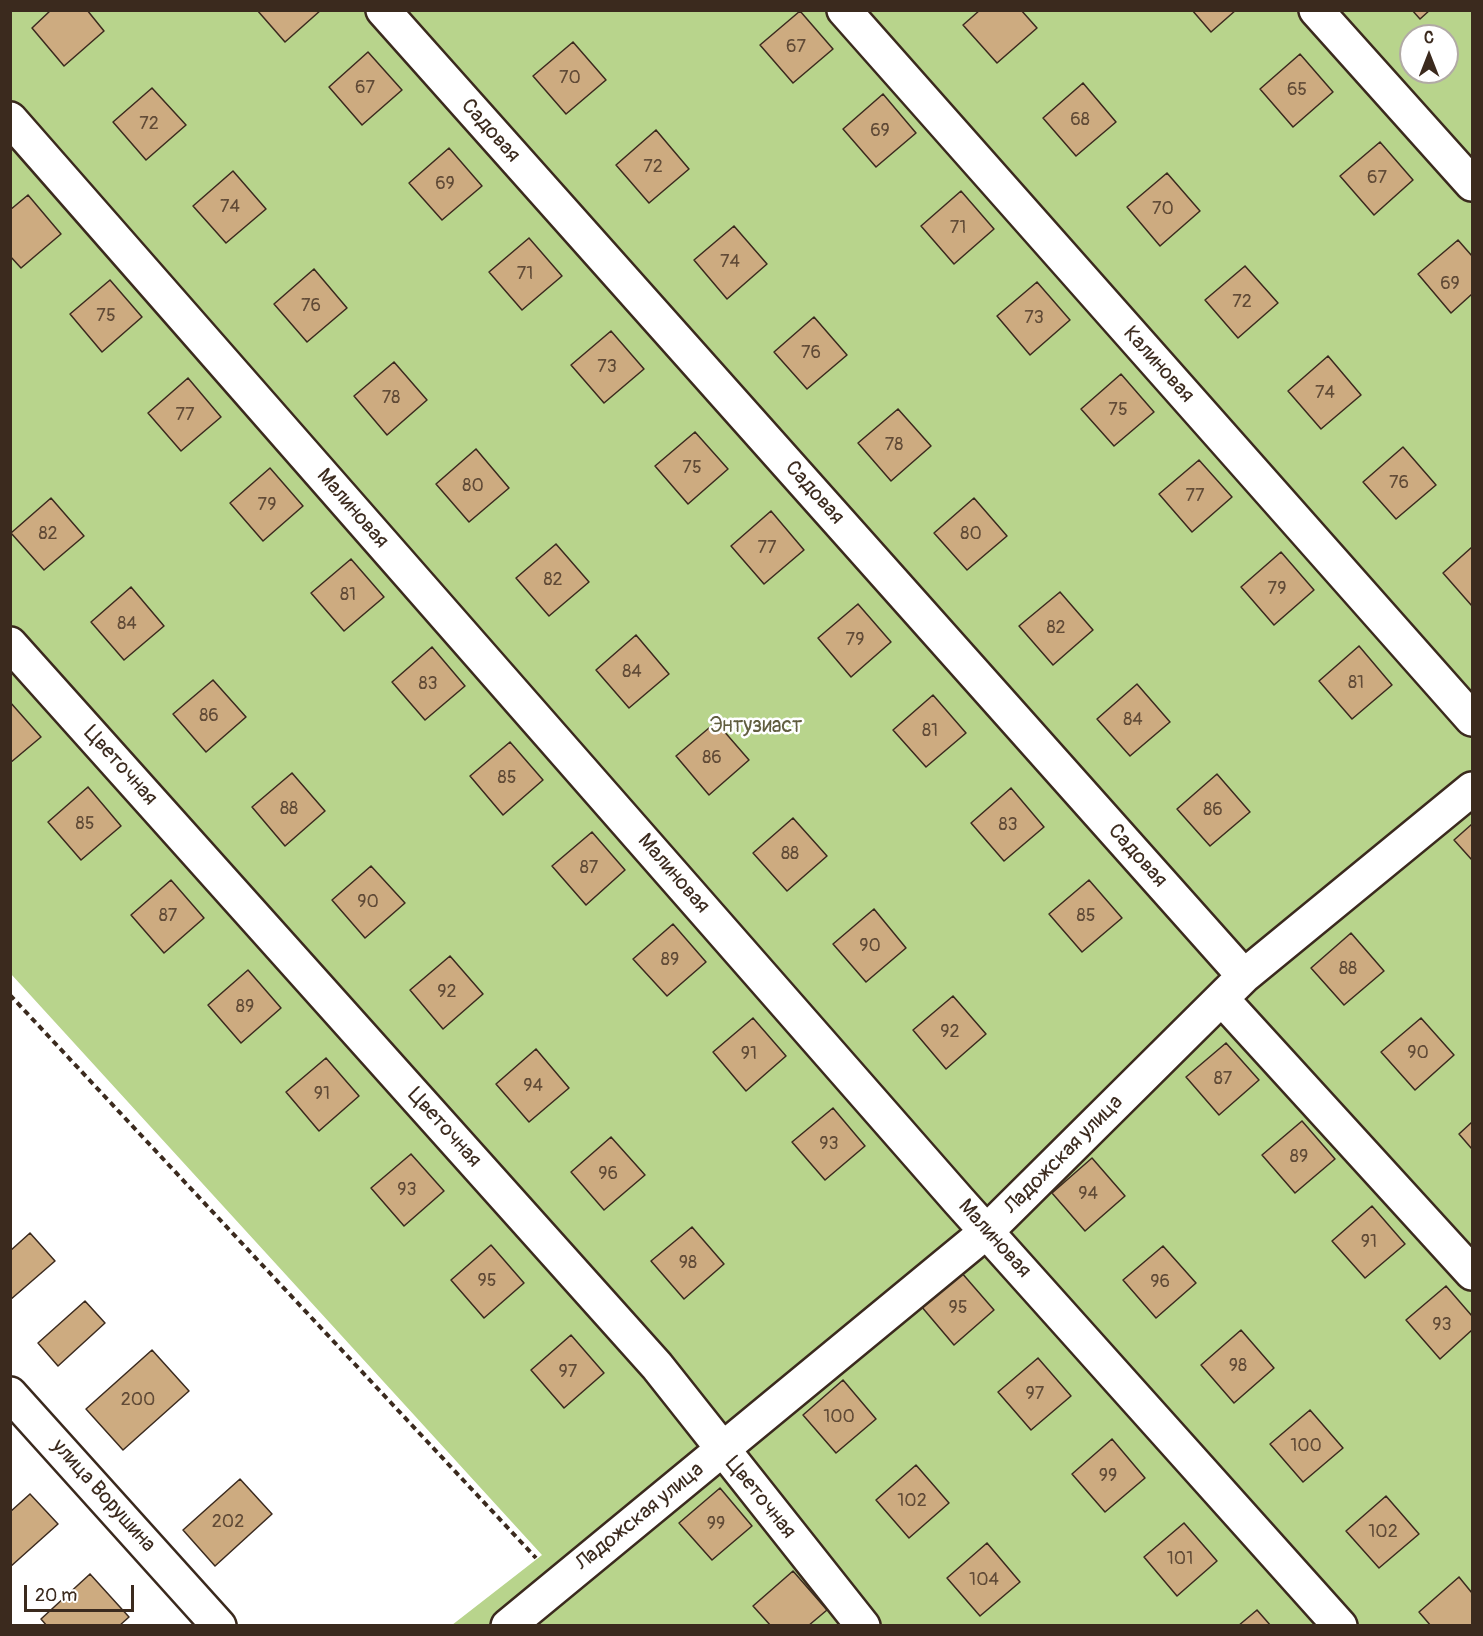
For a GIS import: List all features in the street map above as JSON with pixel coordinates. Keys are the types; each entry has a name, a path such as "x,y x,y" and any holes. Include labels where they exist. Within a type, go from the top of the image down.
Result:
{"street":[{"name":"Садовая","path":"383,10 1244,976"},
{"name":"Калиновая","path":"844,10 1473,719"},
{"path":"1316,10 1473,184"},
{"name":"Малиновая","path":"10,119 986,1232 1340,1626"},
{"name":"Цветочная","path":"10,644 657,1366 721,1450 863,1626"},
{"name":"Ладожская улица","path":"508,1626 986,1232 1244,976 1473,789"},
{"path":"1222,999 1473,1273"},
{"name":"улица Ворушина","path":"10,1394 219,1626"}],"path":[{"path":"10,995 559,1583"}],"green space":[{"name":"Энтузиаст","path":"11,11 1472,11 1472,1625 452,1625 542,1555 11,974"}],"building":[{"path":"51,10 87,10 104,31 64,66 32,28"},
{"path":"257,10 321,10 285,42"},
{"path":"980,10 1021,10 1037,28 997,63 963,25"},
{"path":"1192,10 1236,10 1211,32"},
{"path":"1412,10 1430,10 1420,19"},
{"path":"800,11 833,49 793,83 760,45"},
{"path":"573,42 606,80 566,114 533,76"},
{"path":"368,52 402,90 362,125 329,87"},
{"path":"1300,54 1333,92 1293,127 1260,89"},
{"path":"1083,83 1116,122 1076,156 1043,118"},
{"path":"152,88 186,125 146,160 113,122"},
{"path":"883,94 916,133 876,167 843,129"},
{"path":"656,130 689,169 649,203 616,165"},
{"path":"1380,142 1413,180 1374,215 1340,176"},
{"path":"449,148 482,186 442,220 409,183"},
{"path":"233,171 266,209 226,243 193,206"},
{"path":"1167,173 1200,211 1160,246 1127,207"},
{"path":"961,191 994,229 954,264 921,226"},
{"path":"28,195 61,234 21,268 10,256 10,210"},
{"path":"734,226 767,264 727,299 694,260"},
{"path":"529,238 562,276 522,310 489,272"},
{"path":"1458,240 1472,256 1472,294 1451,313 1418,274"},
{"path":"1245,266 1278,303 1238,338 1205,300"},
{"path":"314,269 347,308 307,342 274,304"},
{"path":"110,280 142,317 102,352 70,314"},
{"path":"1037,282 1070,320 1030,355 997,316"},
{"path":"814,317 847,355 807,389 774,352"},
{"path":"611,331 644,369 604,403 571,365"},
{"path":"1328,356 1361,395 1321,429 1288,391"},
{"path":"394,362 427,400 387,435 354,396"},
{"path":"1121,374 1154,412 1114,446 1081,409"},
{"path":"188,378 221,417 181,451 148,413"},
{"path":"898,409 931,446 891,481 858,443"},
{"path":"695,432 728,469 688,504 655,466"},
{"path":"1403,447 1436,485 1396,519 1363,482"},
{"path":"476,449 509,488 469,522 436,484"},
{"path":"1199,460 1232,497 1192,532 1159,494"},
{"path":"270,468 303,506 263,541 230,503"},
{"path":"51,498 84,536 44,570 11,533"},
{"path":"974,498 1007,536 967,570 934,533"},
{"path":"771,511 804,550 764,584 731,546"},
{"path":"556,544 589,582 549,616 516,578"},
{"path":"1472,547 1472,606 1443,573"},
{"path":"1281,552 1314,590 1274,625 1241,587"},
{"path":"351,559 384,597 344,631 311,593"},
{"path":"131,587 164,626 124,660 91,622"},
{"path":"1060,592 1093,630 1053,665 1019,626"},
{"path":"858,604 891,642 851,677 818,638"},
{"path":"636,635 669,674 629,708 596,670"},
{"path":"1359,646 1392,685 1352,719 1319,681"},
{"path":"432,647 465,686 425,720 392,682"},
{"path":"213,680 246,717 206,752 173,714"},
{"path":"1137,684 1170,722 1130,756 1097,719"},
{"path":"933,695 966,733 926,767 893,730"},
{"path":"10,702 41,737 10,763"},
{"path":"716,722 749,760 709,795 676,756"},
{"path":"510,742 543,780 503,815 470,776"},
{"path":"292,773 325,811 285,846 252,807"},
{"path":"1217,774 1250,812 1210,846 1177,809"},
{"path":"88,787 121,826 81,860 48,822"},
{"path":"1011,788 1044,827 1004,861 971,823"},
{"path":"793,818 827,856 787,891 753,853"},
{"path":"1472,824 1472,860 1454,840"},
{"path":"592,832 625,870 586,905 552,866"},
{"path":"371,866 405,903 365,938 332,900"},
{"path":"171,880 204,918 164,953 131,915"},
{"path":"1089,880 1122,918 1082,952 1049,914"},
{"path":"874,909 906,948 866,982 833,944"},
{"path":"673,924 706,962 667,996 633,959"},
{"path":"1351,933 1384,971 1344,1005 1311,968"},
{"path":"450,956 483,994 443,1029 410,990"},
{"path":"248,970 281,1008 241,1043 208,1005"},
{"path":"953,996 986,1034 946,1069 913,1030"},
{"path":"753,1018 786,1056 746,1091 713,1052"},
{"path":"1421,1018 1454,1055 1415,1090 1381,1052"},
{"path":"1226,1043 1259,1080 1219,1115 1186,1077"},
{"path":"536,1049 569,1088 529,1122 496,1084"},
{"path":"326,1058 359,1096 319,1131 286,1092"},
{"path":"833,1108 865,1146 825,1180 792,1142"},
{"path":"1302,1121 1335,1159 1295,1193 1262,1155"},
{"path":"1472,1122 1472,1149 1459,1134"},
{"path":"611,1137 645,1175 604,1210 571,1172"},
{"path":"411,1154 444,1191 404,1226 371,1188"},
{"path":"1092,1158 1125,1196 1085,1231 1052,1193"},
{"path":"1372,1206 1405,1244 1365,1278 1332,1241"},
{"path":"692,1227 724,1264 684,1299 651,1261"},
{"path":"30,1233 55,1261 10,1300 10,1251"},
{"path":"491,1245 524,1283 484,1318 451,1280"},
{"path":"1163,1246 1196,1283 1156,1318 1123,1280"},
{"path":"961,1272 994,1310 954,1345 921,1306"},
{"path":"1446,1286 1472,1316 1472,1330 1440,1359 1406,1320"},
{"path":"85,1301 105,1323 58,1366 38,1343"},
{"path":"1241,1330 1274,1368 1234,1403 1201,1365"},
{"path":"571,1335 604,1373 564,1408 531,1370"},
{"path":"152,1350 189,1391 123,1450 86,1409"},
{"path":"1038,1358 1071,1396 1031,1430 998,1392"},
{"path":"843,1380 876,1419 836,1453 803,1415"},
{"path":"1310,1410 1343,1448 1303,1482 1270,1444"},
{"path":"1112,1439 1145,1478 1105,1512 1072,1474"},
{"path":"916,1465 949,1503 909,1538 876,1500"},
{"path":"240,1479 272,1514 215,1566 183,1530"},
{"path":"720,1488 752,1526 712,1560 679,1523"},
{"path":"30,1494 58,1524 10,1567 10,1512"},
{"path":"1386,1496 1419,1534 1379,1568 1346,1531"},
{"path":"1184,1523 1217,1561 1177,1596 1144,1557"},
{"path":"987,1543 1020,1582 980,1616 947,1578"},
{"path":"793,1571 827,1610 808,1626 771,1626 753,1606"},
{"path":"90,1574 129,1617 119,1626 47,1626 41,1619"},
{"path":"1459,1577 1472,1593 1472,1626 1431,1626 1419,1612"},
{"path":"1257,1610 1271,1626 1238,1626"}]}
